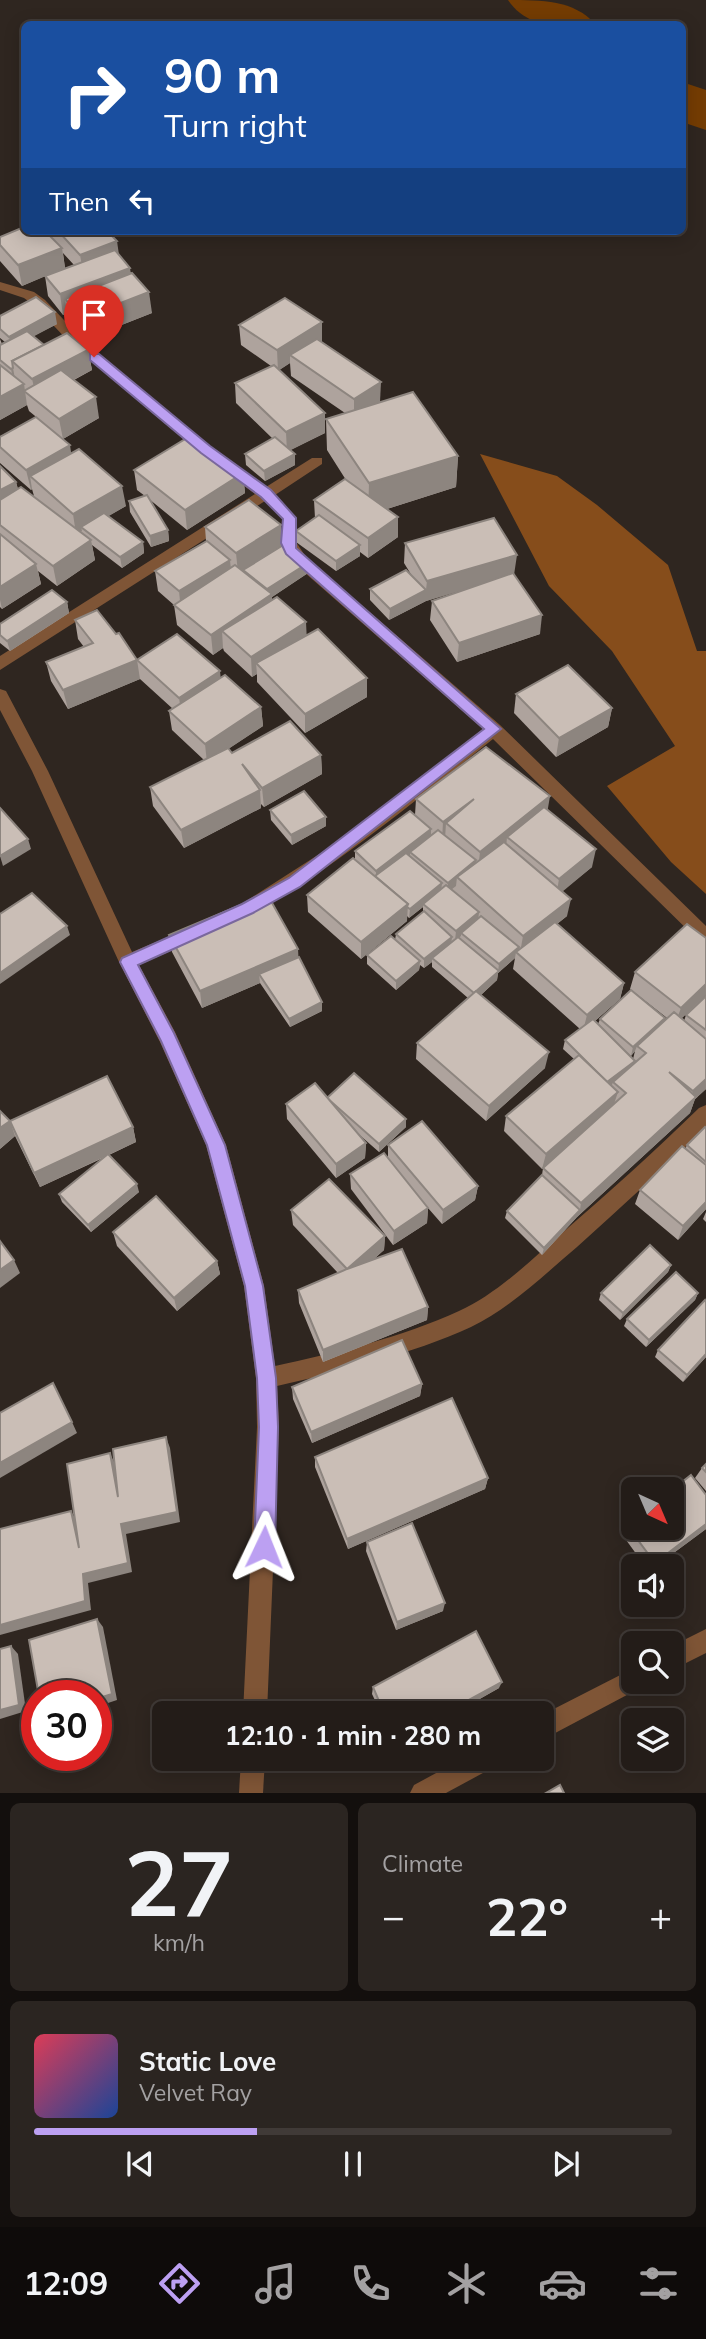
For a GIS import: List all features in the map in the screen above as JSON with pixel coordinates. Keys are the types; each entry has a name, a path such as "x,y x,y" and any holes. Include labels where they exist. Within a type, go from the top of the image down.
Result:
{"street":[{"path":"0,286 29,295 40,303 78,343 167,419 266,494 289,518 288,543 291,551 494,729 706,937"},
{"path":"0,664 317,461"},
{"path":"0,695 40,771 128,962 168,1038 216,1145 254,1286 266,1378 268,1427 264,1571 256,1701"},
{"path":"235,914 294,883 322,863 494,729"},
{"path":"128,962 211,925"},
{"path":"266,1378 345,1360 465,1318 490,1304 532,1273 648,1171 706,1114"},
{"path":"684,1652 706,1640"},
{"path":"554,1722 621,1686"},
{"path":"251,1793 252,1771"},
{"path":"422,1793 463,1771"}],"shaded area":[{"path":"480,454 557,476 597,505 668,565 697,651 706,651 706,894 671,862 607,786 675,746 612,651 549,586"}],"building":[{"path":"21,228 21,235 49,235 62,248 18,265 0,245 0,237"},
{"path":"62,235 111,235 117,241 80,255"},
{"path":"115,250 130,268 60,294 45,276"},
{"path":"132,273 149,292 82,318 65,299"},
{"path":"36,297 55,312 9,337 0,329 0,316"},
{"path":"285,298 322,322 277,350 239,325"},
{"path":"27,331 44,345 12,361 11,369 0,360 0,345"},
{"path":"67,333 88,350 32,379 12,361"},
{"path":"317,339 381,382 354,399 290,355"},
{"path":"0,365 24,384 0,397"},
{"path":"274,365 325,413 286,432 235,383"},
{"path":"61,370 96,397 59,419 24,391"},
{"path":"413,392 458,456 369,483 326,419"},
{"path":"36,417 70,445 26,470 0,447 0,437"},
{"path":"192,435 243,473 185,510 134,470"},
{"path":"275,437 295,454 264,471 245,454"},
{"path":"79,449 122,486 73,514 30,476"},
{"path":"0,466 16,482 0,490"},
{"path":"345,479 398,517 368,538 314,500"},
{"path":"21,487 91,540 53,566 0,525 0,500"},
{"path":"147,495 168,530 150,536 129,501"},
{"path":"249,500 281,525 236,553 205,527"},
{"path":"104,513 143,542 120,557 81,527"},
{"path":"319,515 360,545 336,561 296,531"},
{"path":"494,518 517,555 427,581 405,543"},
{"path":"0,534 36,564 0,587"},
{"path":"207,541 230,560 179,591 155,571"},
{"path":"285,544 308,563 267,589 243,570"},
{"path":"235,565 272,594 211,635 174,605"},
{"path":"406,570 426,590 390,609 370,589"},
{"path":"513,573 542,615 459,643 432,601"},
{"path":"52,590 67,602 7,641 0,635 0,624"},
{"path":"277,597 306,622 251,657 222,631"},
{"path":"97,610 116,634 119,633 137,660 63,690 46,662 93,643 75,620"},
{"path":"318,629 367,678 305,714 256,663"},
{"path":"177,634 220,671 179,698 137,660"},
{"path":"568,665 612,708 559,738 516,694"},
{"path":"225,675 261,707 205,744 169,711"},
{"path":"290,721 321,755 262,788 242,764 260,790 181,830 150,787 228,748 232,753"},
{"path":"486,747 550,796 480,852 446,823 474,799 443,822 416,799"},
{"path":"304,791 326,817 291,835 270,810"},
{"path":"544,807 596,849 559,879 507,837"},
{"path":"0,808 28,839 0,856"},
{"path":"410,811 431,829 376,871 355,851"},
{"path":"438,830 476,860 448,883 410,852"},
{"path":"504,842 571,899 523,936 457,877"},
{"path":"406,853 442,883 410,909 408,904 375,876"},
{"path":"353,858 408,904 361,942 307,895"},
{"path":"446,885 479,912 456,931 423,904"},
{"path":"32,893 67,926 0,973 0,914"},
{"path":"267,894 298,949 200,991 169,935"},
{"path":"424,911 452,937 424,959 396,934"},
{"path":"481,916 519,947 499,964 461,933"},
{"path":"555,922 624,983 587,1015 516,952"},
{"path":"687,924 706,938 706,984 681,1008 635,972"},
{"path":"391,936 420,961 396,981 367,955"},
{"path":"458,937 499,971 474,993 432,958"},
{"path":"299,957 322,1002 289,1019 259,974"},
{"path":"631,990 665,1018 633,1047 600,1019"},
{"path":"476,991 549,1052 489,1106 417,1043"},
{"path":"706,996 706,1030 686,1015"},
{"path":"674,1012 706,1039 706,1079 693,1091 669,1072 696,1097 581,1203 543,1168 626,1093 613,1082 646,1053 637,1046"},
{"path":"593,1019 635,1061 607,1082 565,1040"},
{"path":"579,1055 618,1092 546,1154 506,1116"},
{"path":"354,1073 406,1119 379,1144 327,1098"},
{"path":"107,1076 133,1127 34,1173 10,1121"},
{"path":"315,1083 366,1143 336,1164 286,1104"},
{"path":"0,1111 10,1121 0,1128"},
{"path":"422,1121 478,1186 443,1210 388,1145"},
{"path":"706,1128 706,1162 687,1145"},
{"path":"682,1146 706,1165 706,1202 683,1226 640,1190"},
{"path":"384,1153 428,1208 394,1231 350,1174"},
{"path":"108,1154 137,1184 88,1225 59,1194"},
{"path":"542,1175 580,1210 544,1248 507,1211"},
{"path":"329,1179 385,1236 347,1269 291,1210"},
{"path":"156,1196 217,1261 174,1298 113,1232"},
{"path":"0,1241 14,1260 0,1270"},
{"path":"650,1245 671,1265 623,1313 601,1293"},
{"path":"402,1249 428,1307 323,1350 298,1290"},
{"path":"676,1272 698,1293 649,1340 627,1319"},
{"path":"705,1300 706,1354 687,1375 658,1350"},
{"path":"402,1340 422,1384 311,1432 292,1387"},
{"path":"53,1383 72,1422 0,1463 0,1413"},
{"path":"452,1398 488,1478 347,1539 315,1457"},
{"path":"166,1437 177,1512 121,1524 128,1563 83,1574 85,1601 0,1625 0,1529 71,1511 79,1548 67,1464 110,1453 118,1497 113,1449"},
{"path":"691,1475 706,1495 706,1524 667,1554 648,1554 638,1540 684,1540 684,1481"},
{"path":"412,1523 445,1603 397,1622 367,1542"},
{"path":"97,1619 109,1680 36,1680 29,1640"},
{"path":"476,1631 502,1682 467,1701 379,1701 373,1687"},
{"path":"11,1646 19,1705 0,1710 0,1649"},
{"path":"560,1785 564,1793 546,1793"}],"waterway":[{"path":"533,0 565,21"},
{"path":"686,101 706,114"}],"route":[{"path":"94,357 205,450 266,494 289,518 288,543 291,551 494,729 341,850 294,883 248,909 128,962 168,1038 216,1145 254,1286 266,1378 268,1427 264,1547"}]}
